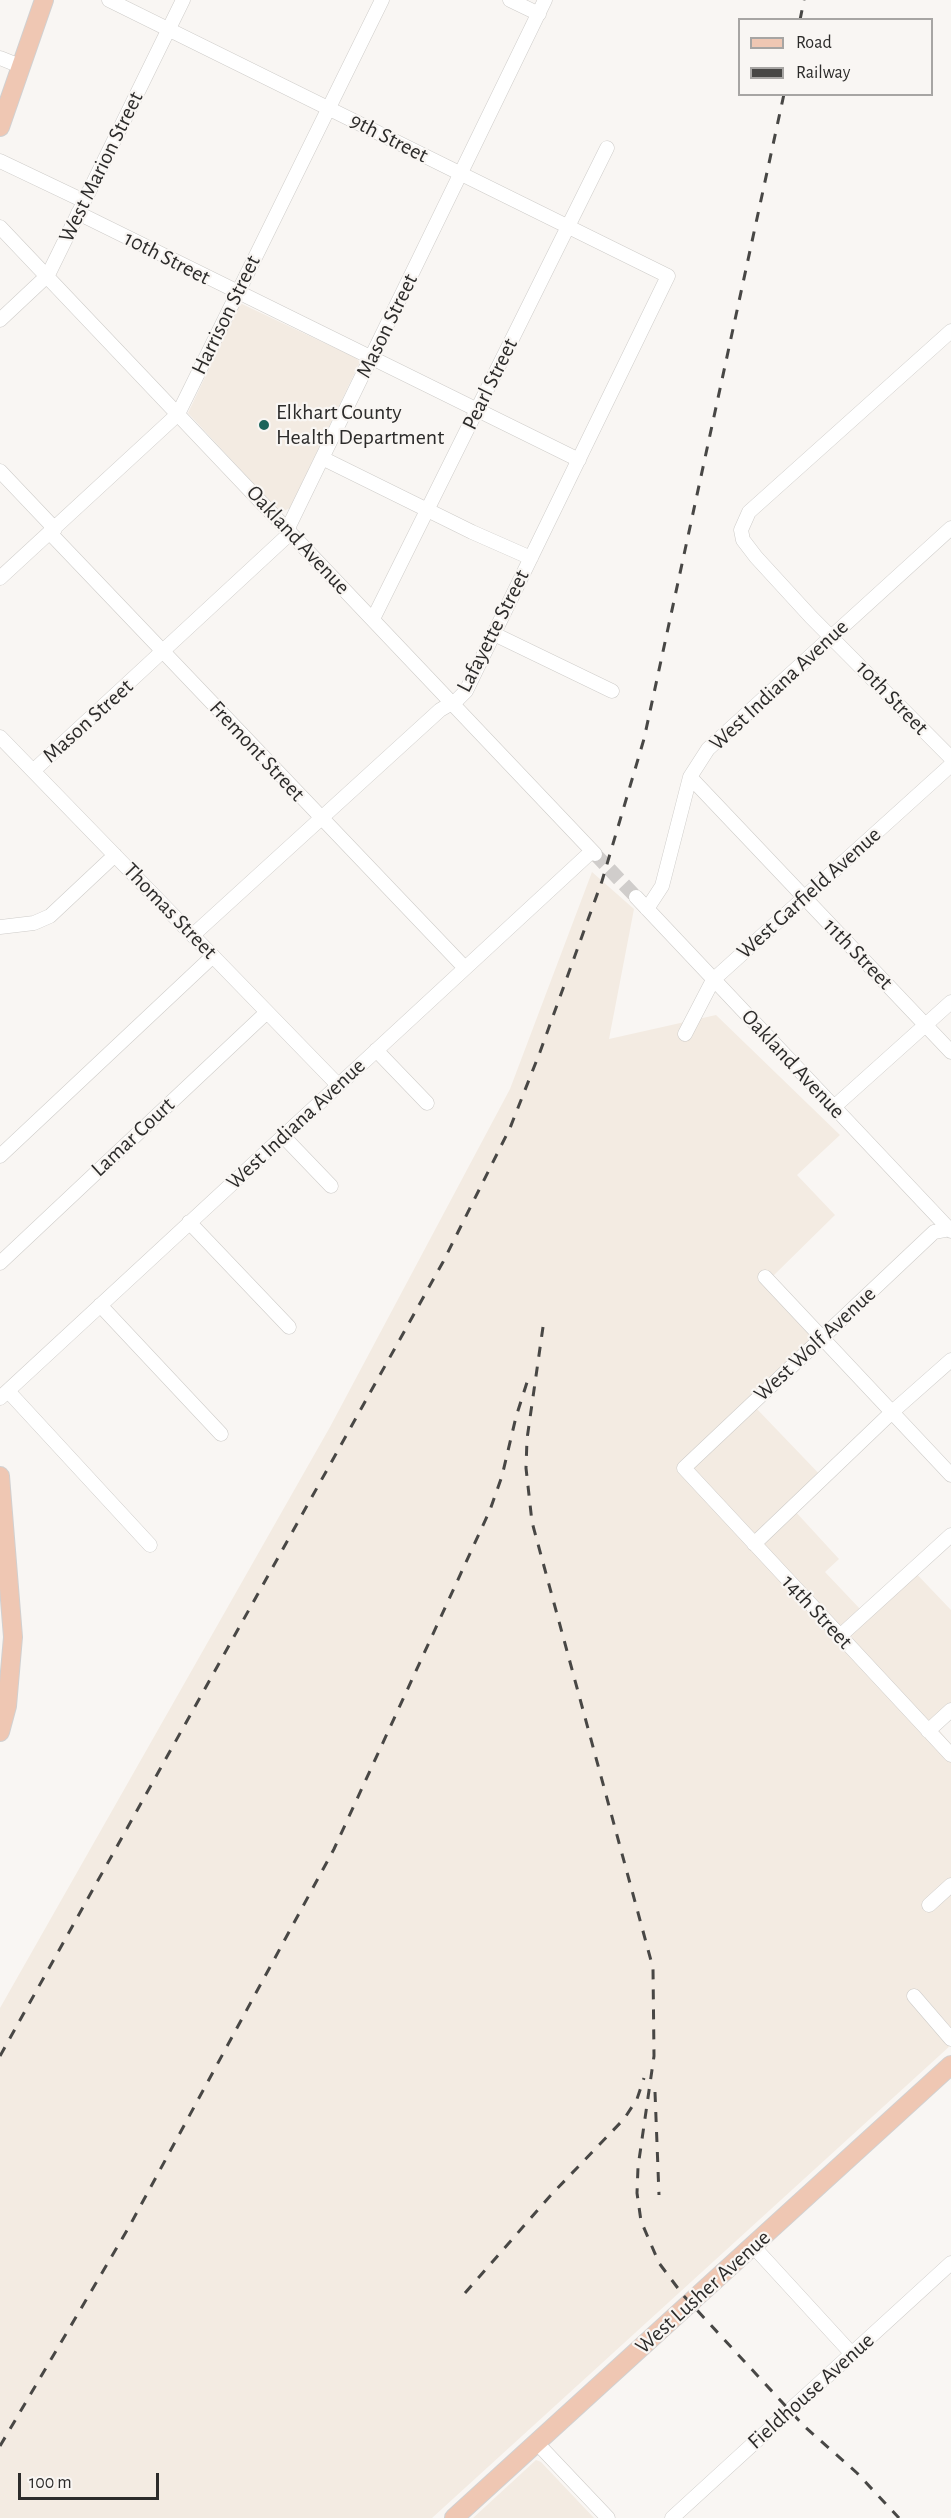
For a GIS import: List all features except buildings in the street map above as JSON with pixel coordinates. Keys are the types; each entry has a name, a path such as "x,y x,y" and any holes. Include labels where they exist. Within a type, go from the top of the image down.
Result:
{"main road":[{"path":"0,127 44,0"},
{"path":"0,1476 13,1637 7,1706 0,1732"},
{"name":"West Lusher Avenue","path":"454,2518 951,2065"}],"street":[{"name":"9th Street","path":"109,0 668,276"},
{"name":"West Marion Street","path":"0,320 48,275 183,0"},
{"name":"Harrison Street","path":"0,578 178,414 382,0"},
{"path":"510,0 539,14"},
{"name":"Mason Street","path":"33,771 281,543 544,0"},
{"path":"0,58 20,66"},
{"name":"Pearl Street","path":"373,619 607,148"},
{"name":"10th Street","path":"0,161 236,293 579,460"},
{"name":"Oakland Avenue","path":"0,227 594,852"},
{"name":"Lafayette Street","path":"193,935 440,710 466,691 668,276"},
{"name":"10th Street","path":"951,331 749,512 741,530 743,540 756,557 811,617 951,758"},
{"path":"322,458 428,511 531,558"},
{"name":"Fremont Street","path":"0,471 163,651 465,968"},
{"name":"West Indiana Avenue","path":"648,909 662,886 690,777 708,749 951,528"},
{"path":"494,634 612,691"},
{"name":"Thomas Street","path":"0,737 338,1085"},
{"name":"West Garfield Avenue","path":"685,1034 713,980 951,765"},
{"name":"11th Street","path":"690,777 951,1052"},
{"name":"West Indiana Avenue","path":"4,1394 465,968 594,852"},
{"path":"0,927 34,923 50,916 115,855"},
{"name":"Oakland Avenue","path":"636,897 950,1230"},
{"path":"0,1155 213,956"},
{"path":"834,1107 951,1002"},
{"name":"Lamar Court","path":"0,1263 267,1012"},
{"path":"376,1050 427,1103"},
{"path":"283,1136 331,1186"},
{"path":"189,1222 289,1327"},
{"name":"West Wolf Avenue","path":"684,1468 934,1232 950,1230"},
{"path":"765,1277 951,1475"},
{"path":"100,1305 220,1434"},
{"path":"754,1544 891,1413 951,1360"},
{"path":"4,1394 150,1545"},
{"name":"14th Street","path":"684,1468 951,1755"},
{"path":"840,1636 951,1535"},
{"path":"928,1731 951,1710"},
{"path":"929,1905 951,1885"},
{"path":"914,1996 951,2039"},
{"path":"753,2246 852,2354"},
{"name":"Fieldhouse Avenue","path":"672,2518 951,2263"},
{"path":"536,2442 608,2518"}],"shaded area":[{"path":"240,303 356,358 360,362 290,508 284,511 278,510 188,413"},
{"path":"592,872 634,909 609,1039 716,1015 840,1135 797,1175 835,1215 771,1278 830,1338 756,1408 826,1481 794,1510 839,1559 825,1572 861,1610 909,1566 951,1610 951,1717 938,1729 951,1744 951,2045 432,2518 0,2518 0,2008 330,1427 510,1089"},
{"path":"536,2460 541,2462 594,2518 473,2518"}],"tunnel":[{"path":"595,854 636,897"}],"railway":[{"path":"800,18 804,0"},
{"path":"0,2056 443,1262 510,1128 602,881 644,739 784,96"},
{"path":"543,1327 527,1439 526,1468 532,1522 653,1968 654,2056 638,2167 637,2193 641,2221 659,2263 683,2295 805,2427 857,2473 899,2518"},
{"path":"0,2446 129,2227 334,1849 490,1510 502,1476 516,1417 529,1376"},
{"path":"465,2293 551,2195 624,2119 637,2099 644,2078"},
{"path":"655,2092 659,2195"}],"place":[{"name":"Elkhart County Health Department","path":"264,425"}]}
